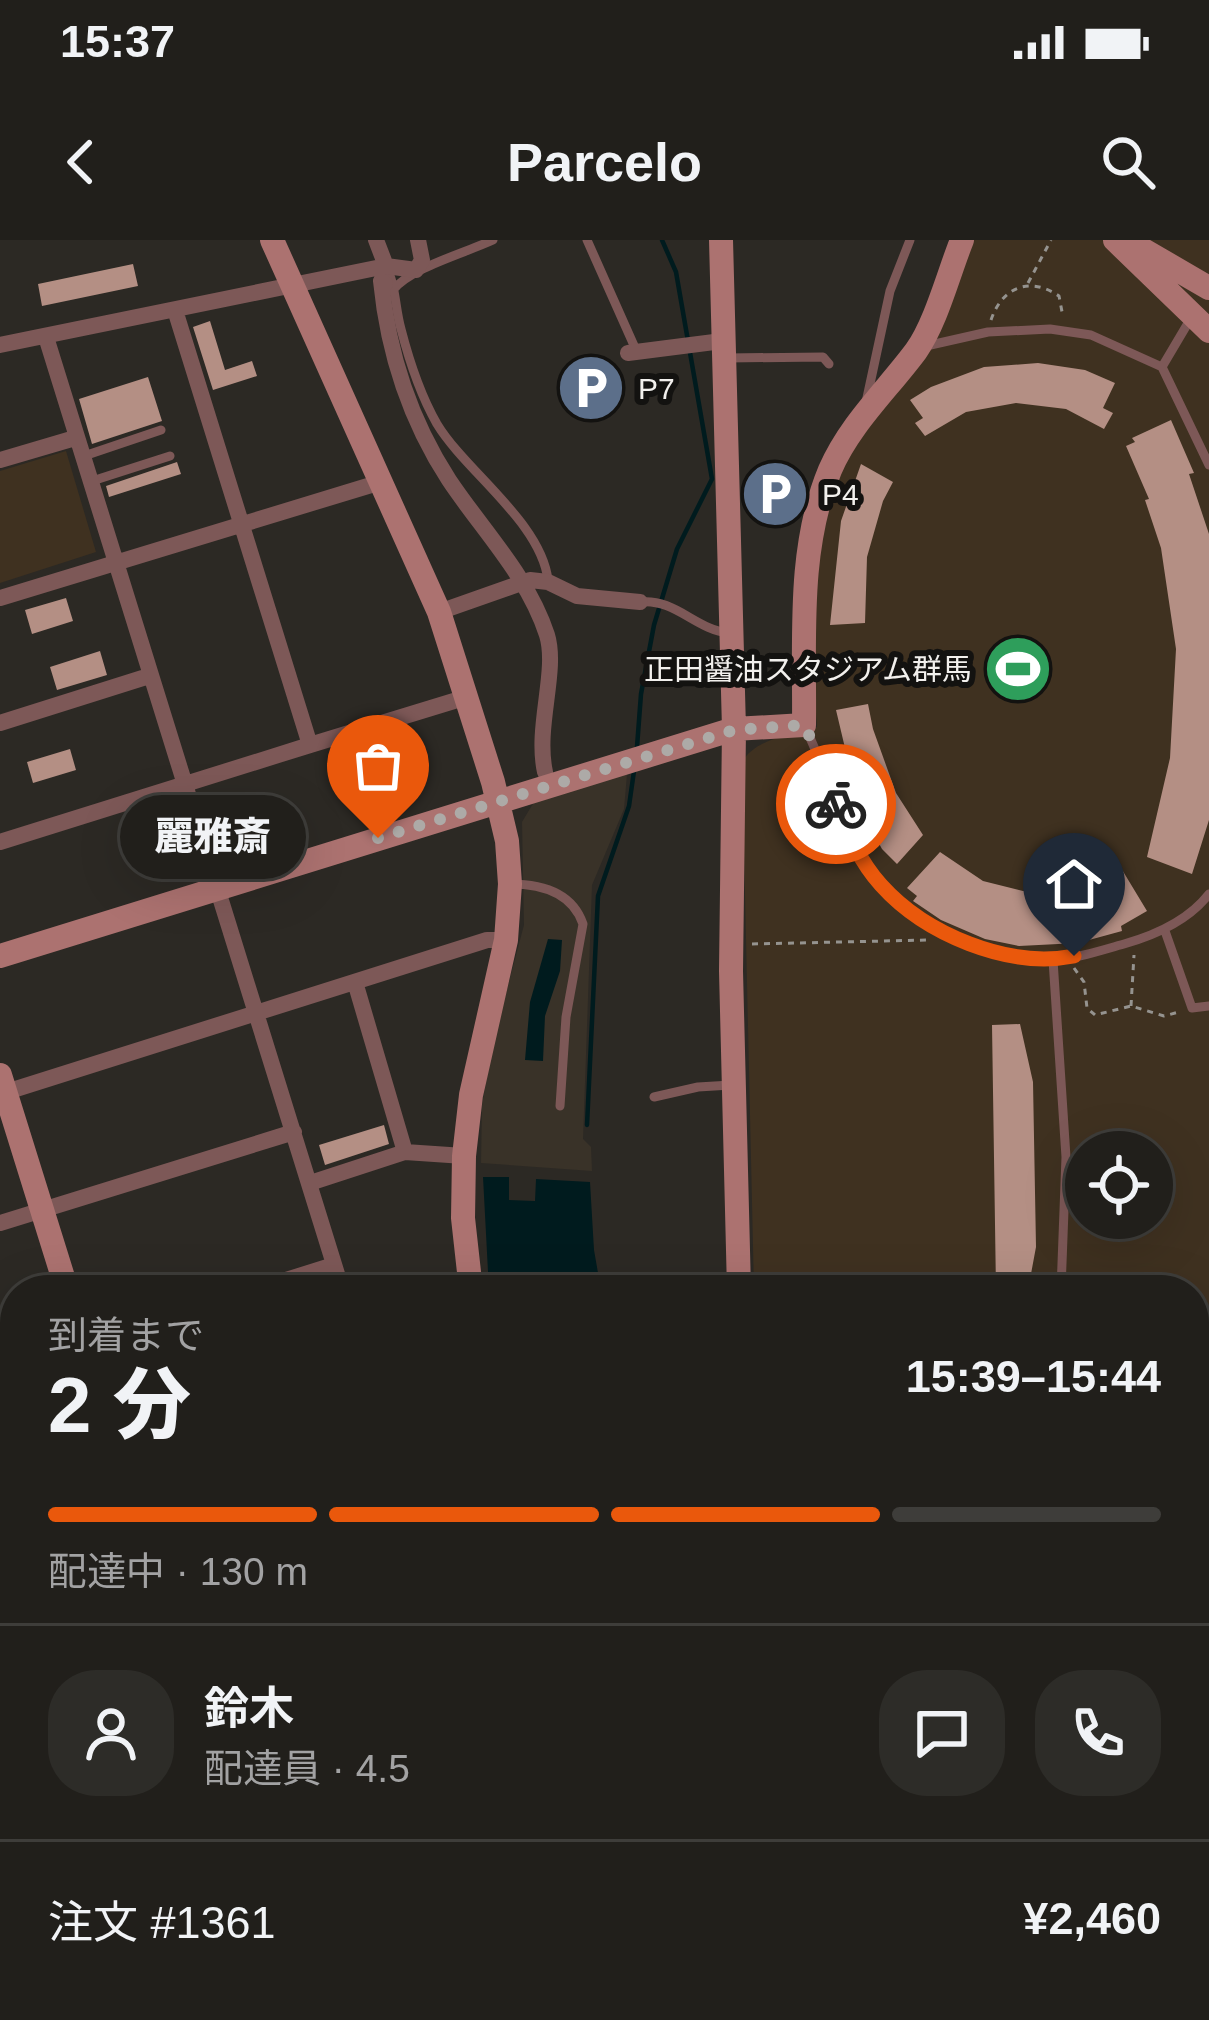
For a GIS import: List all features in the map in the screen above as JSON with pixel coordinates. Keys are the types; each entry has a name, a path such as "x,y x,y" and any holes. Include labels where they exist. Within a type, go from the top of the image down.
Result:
{"street":[{"path":"272,240 440,612 499,800 510,884 506,940 475,1076 464,1156 463,1218 469,1275"},
{"path":"376,240 388,280"},
{"path":"418,240 422,260 416,270 381,281 385,320 418,429 523,581 547,636 550,659 541,728 545,772"},
{"path":"721,240 734,730 731,971 739,1275"},
{"path":"0,956 734,730 804,725 812,521 832,466 866,410 919,347 962,240"},
{"path":"1118,241 1140,248 1209,288"},
{"path":"1118,241 1205,322"},
{"path":"0,345 292,284 388,280"},
{"path":"175,310 310,745"},
{"path":"46,337 337,1275"},
{"path":"632,353 722,350"},
{"path":"0,460 75,438"},
{"path":"0,598 381,482"},
{"path":"440,612 523,581 548,582 577,596 654,602"},
{"path":"0,723 149,676"},
{"path":"0,842 466,697"},
{"path":"63,1275 2,1087 488,940 506,940"},
{"path":"355,982 405,1152"},
{"path":"0,1223 294,1132"},
{"path":"310,1183 405,1152 464,1156"},
{"path":"302,1275 334,1265"}],"lane":[{"path":"416,270 439,265 493,240"},
{"path":"587,240 632,353"},
{"path":"866,410 865,395 890,291 910,240"},
{"path":"388,280 431,412 463,459 495,490 519,523 548,582"},
{"path":"1162,367 1205,322"},
{"path":"919,347 988,332 1091,335 1162,367 1209,465"},
{"path":"722,350 823,357 829,364"},
{"path":"1194,433 1209,429"},
{"path":"81,458 161,430"},
{"path":"89,482 170,457"},
{"path":"654,602 716,632 731,633"},
{"path":"804,725 823,763 844,826 865,863 898,901 976,946 1017,957 1058,959 1165,931 1209,894"},
{"path":"510,884 541,886 557,893 577,910 583,924 566,1017 560,1106"},
{"path":"1165,931 1192,1008 1209,1006"},
{"path":"1058,959 1066,1156 1062,1275"},
{"path":"654,1096 736,1085"}],"path":[{"path":"1028,285 1051,240"},
{"path":"988,332 997,303 1008,292 1028,285 1045,287 1059,296 1063,331"},
{"path":"748,944 932,940 944,930"},
{"path":"1131,1006 1134,941"},
{"path":"1058,959 1084,982 1088,1008 1096,1015 1131,1006 1164,1016 1192,1008"}],"shaded area":[{"path":"971,240 1209,240 1209,1275 754,1275 742,762 765,742 817,727 815,572 837,473"},
{"path":"66,451 96,552 0,583 0,471"},
{"path":"627,774 624,809 592,885 583,1139 591,1147 592,1171 481,1163 482,1105 493,1042 524,925 522,822 534,802"}],"water":[{"path":"548,939 562,940 560,971 545,1016 543,1061 525,1060 530,1002"},
{"path":"483,1177 509,1177 509,1200 535,1201 536,1179 590,1182 598,1275 488,1275"}],"building":[{"path":"133,264 138,286 42,306 38,284"},
{"path":"210,321 225,370 252,361 257,376 213,390 193,327"},
{"path":"1038,363 1085,370 1115,383 1103,408 1113,413 1104,429 1066,409 1016,403 966,412 925,436 915,423 923,418 910,400 931,387 984,367"},
{"path":"148,377 162,421 92,444 79,399"},
{"path":"1171,420 1194,473 1189,474 1209,534 1209,820 1192,874 1147,857 1170,758 1176,649 1161,548 1145,500 1149,499 1126,446 1135,442 1132,438"},
{"path":"177,462 181,474 109,497 106,486"},
{"path":"861,464 893,482 867,557 865,623 830,625 841,521"},
{"path":"66,598 73,621 32,634 25,610"},
{"path":"100,651 107,675 57,690 50,667"},
{"path":"868,704 896,793 923,835 897,864 882,849 859,807 836,710"},
{"path":"70,749 76,770 33,783 27,762"},
{"path":"940,852 983,881 1023,891 1071,886 1121,868 1147,911 1121,926 1122,931 1078,943 1019,946 985,939 941,920 913,901 917,896 907,888"},
{"path":"1020,1024 1033,1082 1036,1247 1031,1275 996,1275 992,1025"},
{"path":"384,1125 389,1144 325,1165 319,1145"}],"waterway":[{"path":"637,747 654,625 677,549 712,479 676,272 662,240"},
{"path":"587,1125 598,896 629,806 634,771"}],"way so far":[{"path":"378,838 734,730 804,725 836,804"}],"place":[{"name":"P7","path":"591,388"},
{"name":"P4","path":"775,494"},
{"name":"正田醤油スタジアム群馬","path":"1018,669"},
{"name":"麗雅斎","path":"378,838"}],"route":[{"path":"836,804 880,884 930,924 976,946 1017,957 1053,960 1074,956"}]}
